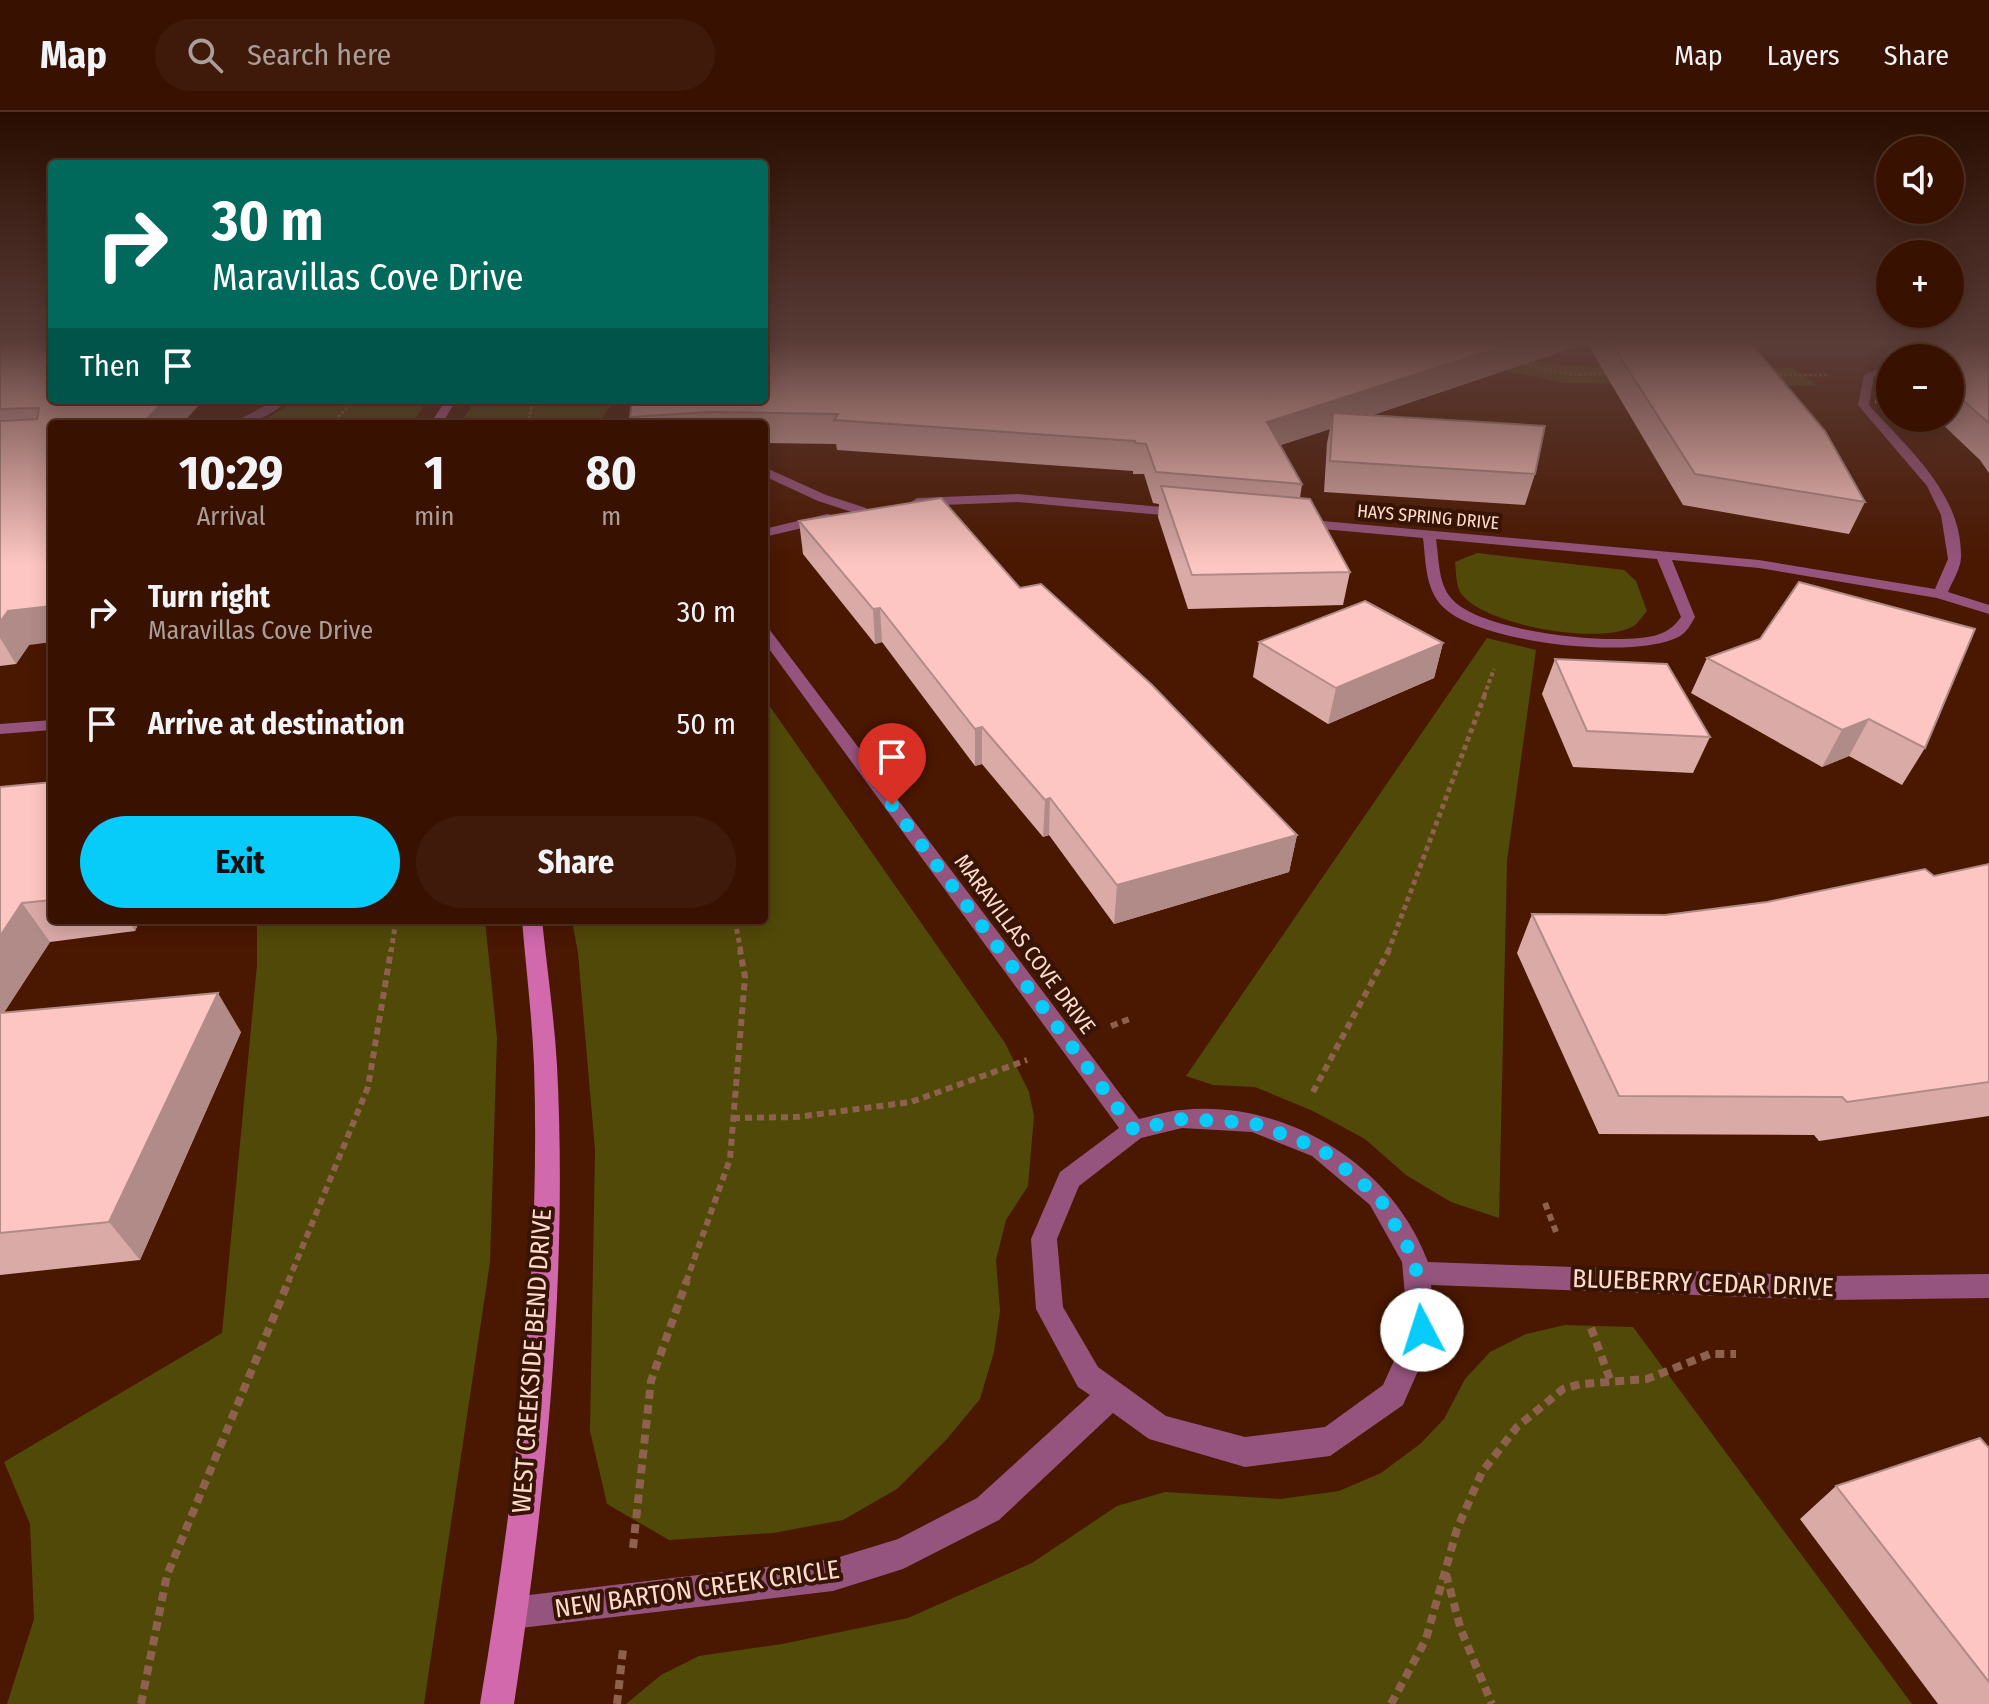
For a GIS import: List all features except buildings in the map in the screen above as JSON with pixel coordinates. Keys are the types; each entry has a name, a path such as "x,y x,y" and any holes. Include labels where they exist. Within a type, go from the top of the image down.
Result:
{"street":[{"path":"1872,415 1933,485 1947,515 1955,559 1940,594"},
{"path":"768,473 822,498 867,510 768,532"},
{"path":"898,505 974,497 1018,498 1192,513"},
{"name":"HAYS SPRING DRIVE","path":"1287,522 1759,564 1940,594 1989,610"},
{"path":"1429,535 1437,591 1453,609 1490,626 1600,644 1650,641 1678,632 1688,617 1663,556"},
{"name":"MARAVILLAS COVE DRIVE","path":"768,637 1134,1130"},
{"path":"0,729 48,725"},
{"name":"WEST CREEKSIDE BEND DRIVE","path":"497,1704 512,1613 541,1316 546,1080 532,924"},
{"path":"1182,1119 1253,1123 1321,1149 1379,1197 1415,1260 1417,1273 1422,1330 1393,1395 1330,1441 1245,1452 1159,1429 1088,1377 1050,1309 1044,1239 1069,1179 1134,1130 1182,1119"},
{"name":"BLUEBERRY CEDAR DRIVE","path":"1417,1273 1829,1288 1989,1286"},
{"name":"NEW BARTON CREEK CRICLE","path":"512,1613 833,1575 903,1553 988,1509 1111,1395"}],"path":[{"path":"1313,1092 1395,939 1507,630"},
{"path":"141,1704 167,1575 368,1087 395,924"},
{"path":"638,1504 651,1381 730,1159 745,977 736,924"},
{"path":"1105,1028 1132,1018"},
{"path":"733,1118 797,1117 911,1102 1029,1059"},
{"path":"1545,1203 1556,1232"},
{"path":"1591,1328 1611,1382"},
{"path":"1391,1704 1426,1639 1457,1529 1482,1472 1517,1427 1563,1389 1647,1379 1710,1354 1736,1354"},
{"path":"1446,1574 1461,1630 1492,1704"}],"shaded area":[{"path":"417,415 414,420 258,420 269,417"},
{"path":"465,415 604,415 601,420 462,420"},
{"path":"1477,553 1624,570 1636,581 1647,611 1635,625 1597,634 1571,633 1516,623 1472,604 1460,592 1455,562"},
{"path":"1487,638 1536,650 1507,861 1499,1218 1451,1202 1406,1175 1365,1139 1313,1111 1255,1087 1213,1085 1186,1076"},
{"path":"768,704 1005,1043 1029,1092 1034,1116 1028,1186 1006,1220 996,1260 1000,1311 994,1352 980,1399 946,1440 897,1489 843,1520 773,1533 669,1540 607,1504 590,1431 595,1150 578,953 573,924 768,924"},
{"path":"257,924 485,924 497,1038 490,1262 424,1704 7,1704 34,1619 30,1524 4,1462 222,1333 257,965"},
{"path":"1565,1325 1633,1327 1912,1704 626,1704 661,1675 699,1656 782,1644 908,1618 1032,1563 1117,1506 1165,1492 1280,1499 1339,1491 1381,1473 1420,1444 1444,1419 1465,1379 1490,1352 1526,1334"}],"route":[{"path":"892,805 1134,1130 1182,1119 1253,1123 1321,1149 1379,1197 1415,1260 1422,1330"}]}
